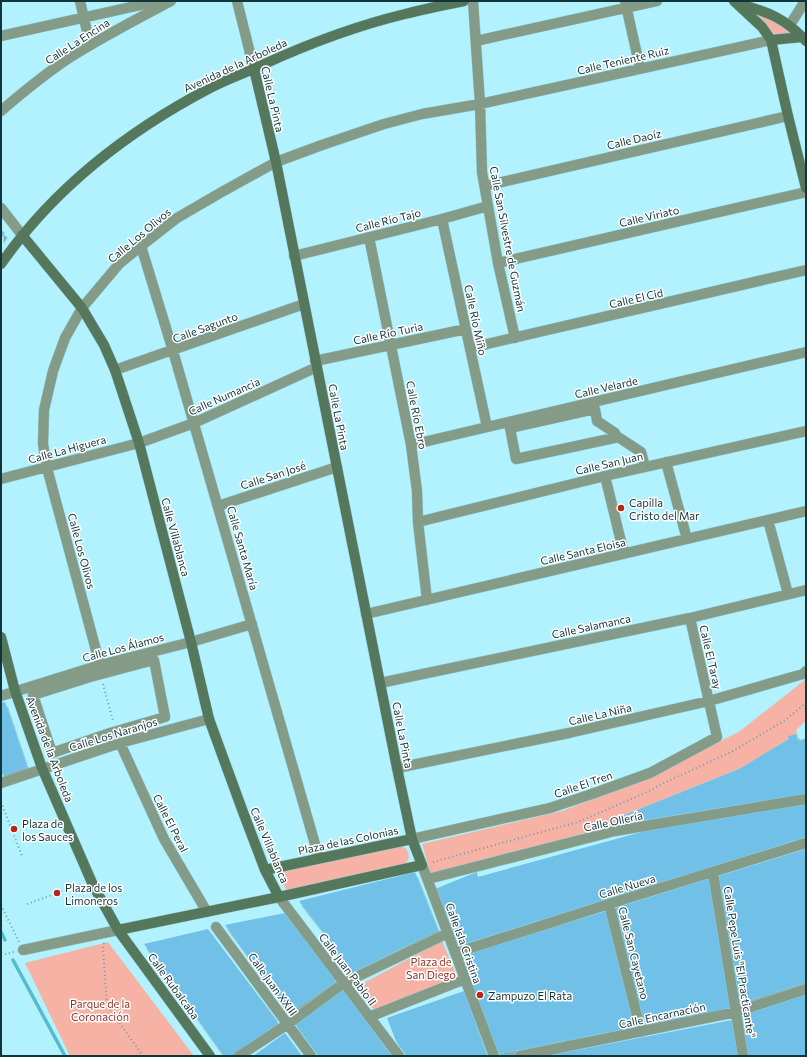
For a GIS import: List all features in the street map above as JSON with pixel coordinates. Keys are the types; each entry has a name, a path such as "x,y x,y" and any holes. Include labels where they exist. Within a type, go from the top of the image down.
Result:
{"street":[{"path":"80,1 90,45"},
{"path":"1,36 158,1"},
{"name":"Calle La Encina","path":"1,111 22,93 68,59 90,45 171,1"},
{"name":"Calle La Pinta","path":"237,1 276,162 412,838"},
{"name":"Avenida de la Arboleda","path":"1,264 22,235 51,203 82,173 121,143 164,114 210,88 302,47 347,31 404,14 464,1"},
{"name":"Calle San Silvestre de Guzmán","path":"473,1 480,104 482,172 498,263 515,338"},
{"path":"476,42 626,4 657,1"},
{"path":"790,25 805,1"},
{"path":"736,2 765,11 790,25 804,39"},
{"path":"736,2 762,27 771,40 806,188"},
{"path":"626,4 640,68"},
{"path":"771,40 804,39"},
{"name":"Calle Teniente Ruiz","path":"480,104 771,40"},
{"name":"Calle Los Olivos","path":"100,670 47,468 43,444 44,410 53,371 65,338 82,308 119,264 177,218 276,162 322,145 397,121 422,114 480,104"},
{"name":"Calle Daoíz","path":"485,186 788,116"},
{"name":"Calle Viriato","path":"498,263 806,192"},
{"name":"Calle Río Tajo","path":"294,256 488,206"},
{"name":"Calle Villablanca","path":"1,208 82,308 104,345 115,370 139,443 191,642 209,719 265,870 279,897"},
{"name":"Calle Río Miño","path":"442,219 487,427"},
{"name":"Calle Río Ebro","path":"369,237 411,445 417,491 418,522 426,600"},
{"name":"Calle Santa María","path":"141,246 173,351 320,858"},
{"name":"Calle El Cid","path":"470,348 806,270"},
{"name":"Calle Sagunto","path":"115,370 304,304"},
{"name":"Calle Río Turia","path":"316,364 391,345 466,329"},
{"name":"Calle Velarde","path":"411,445 806,352"},
{"name":"Calle Numancia","path":"139,443 194,424 316,364"},
{"path":"614,435 614,438 516,459 510,428 595,409 597,421 615,432 614,435 641,452 645,467"},
{"name":"Calle San Juan","path":"418,522 605,476 806,431"},
{"name":"Calle La Higuera","path":"1,479 139,443"},
{"path":"666,462 686,539"},
{"name":"Calle San José","path":"218,506 337,467"},
{"path":"605,476 624,554"},
{"name":"Calle Santa Eloisa","path":"366,614 806,511"},
{"path":"768,520 788,594"},
{"name":"Calle Salamanca","path":"380,683 690,618 806,590"},
{"name":"Calle El Taray","path":"690,618 709,701"},
{"name":"Calle Los Álamos","path":"1,696 100,670 252,624"},
{"name":"Avenida de la Arboleda","path":"1,637 15,692 42,768 91,880 118,930"},
{"path":"154,660 165,717 116,731 52,753 33,695 100,670 154,660"},
{"name":"Calle La Niña","path":"397,768 569,733 709,701 803,674 806,671"},
{"name":"Calle El Tren","path":"412,838 550,808 650,773 717,737 709,701"},
{"name":"Calle Los Naranjos","path":"1,782 120,743 209,719"},
{"name":"Calle El Peral","path":"120,743 164,839 207,912"},
{"name":"Calle Ollería","path":"428,880 615,831 806,799"},
{"name":"Plaza de las Colonias","path":"265,870 412,838"},
{"name":"Calle Isla Cristina","path":"412,838 494,1056"},
{"name":"Calle Nueva","path":"455,953 806,843"},
{"path":"23,950 279,897 422,865"},
{"name":"Calle Pepe Luis \"El Practicante\"","path":"713,873 743,1056"},
{"name":"Calle Juan Pablo II","path":"279,897 399,1056"},
{"name":"Calle San Cayetano","path":"609,904 641,1032"},
{"name":"Calle Juan XXIII","path":"216,927 311,1056"},
{"name":"Calle Rubalcaba","path":"118,930 210,1056"},
{"path":"239,1056 288,1024 344,983 448,933"},
{"path":"369,1017 465,979"},
{"name":"Calle Encarnación","path":"520,1056 736,1012 806,989"}],"path":[{"path":"100,670 116,731"},
{"path":"1,802 22,856"},
{"path":"26,904 91,880"},
{"path":"1,905 23,950"},
{"path":"118,930 105,941 103,948 107,1005 143,1056"}],"green space":[{"path":"756,14 781,25 794,34 774,35"},
{"path":"806,679 806,721 796,730 797,734 789,736 789,739 739,769 617,818 617,824 431,875 422,844 562,811 652,777 740,731"},
{"path":"402,846 409,854 405,865 287,891 276,872"},
{"name":"Plaza de San Diego","path":"442,941 457,976 374,1010 356,987"},
{"name":"Parque de la Coronación","path":"108,942 194,1056 70,1056 25,963"}],"building":[{"path":"1,230 5,233 1,239"},
{"path":"5,702 27,767 1,775 1,703"},
{"path":"797,734 798,741 806,738 806,794 617,824 617,818 739,769 789,739 788,736"},
{"path":"806,802 806,837 457,946 435,889 477,872 478,877 645,831"},
{"path":"806,849 806,982 738,1004 718,876"},
{"path":"415,872 438,930 347,975 328,938 299,901"},
{"path":"711,878 730,1008 676,1020 644,1024 615,908"},
{"path":"606,911 635,1027 499,1054 460,955"},
{"path":"285,913 336,981 289,1013 225,925"},
{"path":"208,929 278,1022 236,1056 224,1056 144,944"},
{"path":"343,990 392,1056 319,1056 295,1024"},
{"path":"464,991 487,1056 407,1056 396,1041 387,1018"},
{"path":"806,994 806,1056 746,1056 740,1016"},
{"path":"732,1020 738,1056 551,1056 551,1055"},
{"path":"285,1033 302,1056 253,1056"}],"waterway":[{"path":"1,932 5,940"},
{"path":"13,960 65,1056"}],"place":[{"name":"Capilla Cristo del Mar","path":"621,508"},
{"name":"Plaza de los Sauces","path":"14,829"},
{"name":"Plaza de los Limoneros","path":"57,893"},
{"name":"Zampuzo El Rata","path":"480,995"}]}
